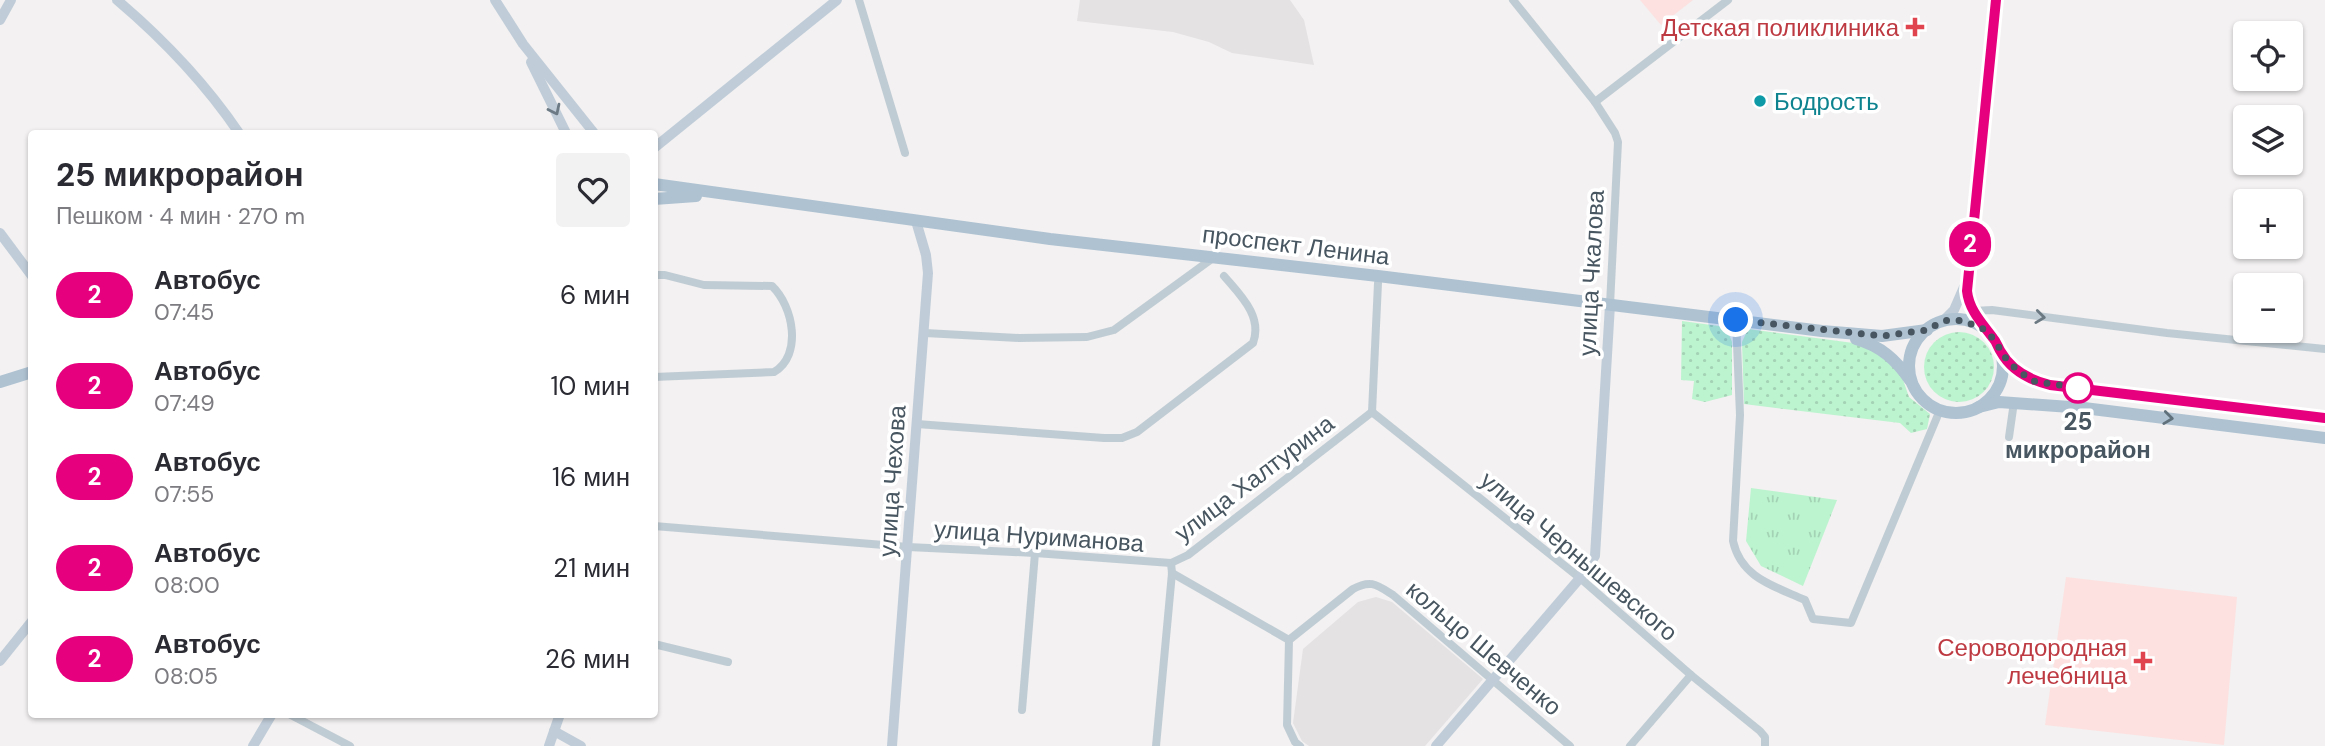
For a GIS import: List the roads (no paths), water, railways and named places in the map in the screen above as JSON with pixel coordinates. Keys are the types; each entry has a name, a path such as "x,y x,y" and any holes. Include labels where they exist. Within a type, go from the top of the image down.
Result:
{"main road":[{"name":"проспект Ленина","path":"658,185 916,221 1822,331 1882,336 1927,330"},
{"name":"проспект Ленина","path":"658,198 689,195 766,201"},
{"path":"1979,407 1997,390 2003,365 1998,345 1986,330 1964,321 1943,321 1920,337 1911,354 1910,374 1923,400 1940,410 1960,413 1999,402 2014,402 2325,438"},
{"name":"проспект Ленина","path":"1822,331 1878,347 1892,356 1913,383"},
{"path":"2001,353 2017,370 2033,381 2050,385 2325,418"},
{"path":"0,382 28,373"}],"street":[{"path":"0,20 11,0"},
{"path":"117,0 183,63 237,130"},
{"path":"495,0 523,44 592,130"},
{"path":"658,145 837,0"},
{"path":"859,0 905,153"},
{"name":"улица Чкалова","path":"1436,746 1580,578 1595,556 1618,142 1595,102 1513,0"},
{"path":"1595,102 1728,0"},
{"path":"1986,330 1968,301 1968,270 1996,0"},
{"path":"523,44 565,130"},
{"path":"658,138 700,110"},
{"name":"улица Чехова","path":"892,746 925,333 928,263 916,221"},
{"path":"0,233 28,271"},
{"path":"925,333 1019,338 1087,337 1114,330 1214,257"},
{"path":"1943,321 1959,301 1968,270"},
{"path":"658,275 704,285 768,285 777,291 792,327 792,351 779,370 774,372 658,377"},
{"path":"917,424 1104,439 1122,438 1137,432 1253,343 1256,334 1254,319 1248,306 1224,276"},
{"path":"1372,412 1378,283"},
{"path":"1973,311 1992,310 2166,333 2325,349"},
{"path":"1736,320 1740,415 1733,541 1735,552 1741,564 1761,581 1805,600 1813,619 1851,623 1940,410"},
{"path":"2009,437 2014,402"},
{"name":"улица Халтурина","path":"1156,746 1171,563 1188,555 1372,412"},
{"name":"улица Чернышевского","path":"1372,412 1580,578 1760,731 1765,737 1765,746"},
{"name":"улица Нуриманова","path":"658,526 908,547 1171,563"},
{"path":"1022,710 1035,553"},
{"path":"1171,573 1289,640 1287,725 1300,746"},
{"name":"кольцо Шевченко","path":"1289,640 1353,589 1364,583 1377,585 1393,595 1570,746"},
{"path":"0,661 28,626"},
{"path":"658,645 728,662"},
{"path":"1630,746 1691,675"},
{"path":"253,746 270,718"},
{"path":"297,718 351,746"},
{"path":"549,746 559,718"},
{"path":"554,731 581,746"}],"place":[{"name":"Детская поликлиника","path":"1915,27"},
{"name":"Бодрость","path":"1760,101"},
{"name":"25 микрорайон","path":"2078,388"},
{"name":"Сероводородная лечебница","path":"2143,661"}]}
